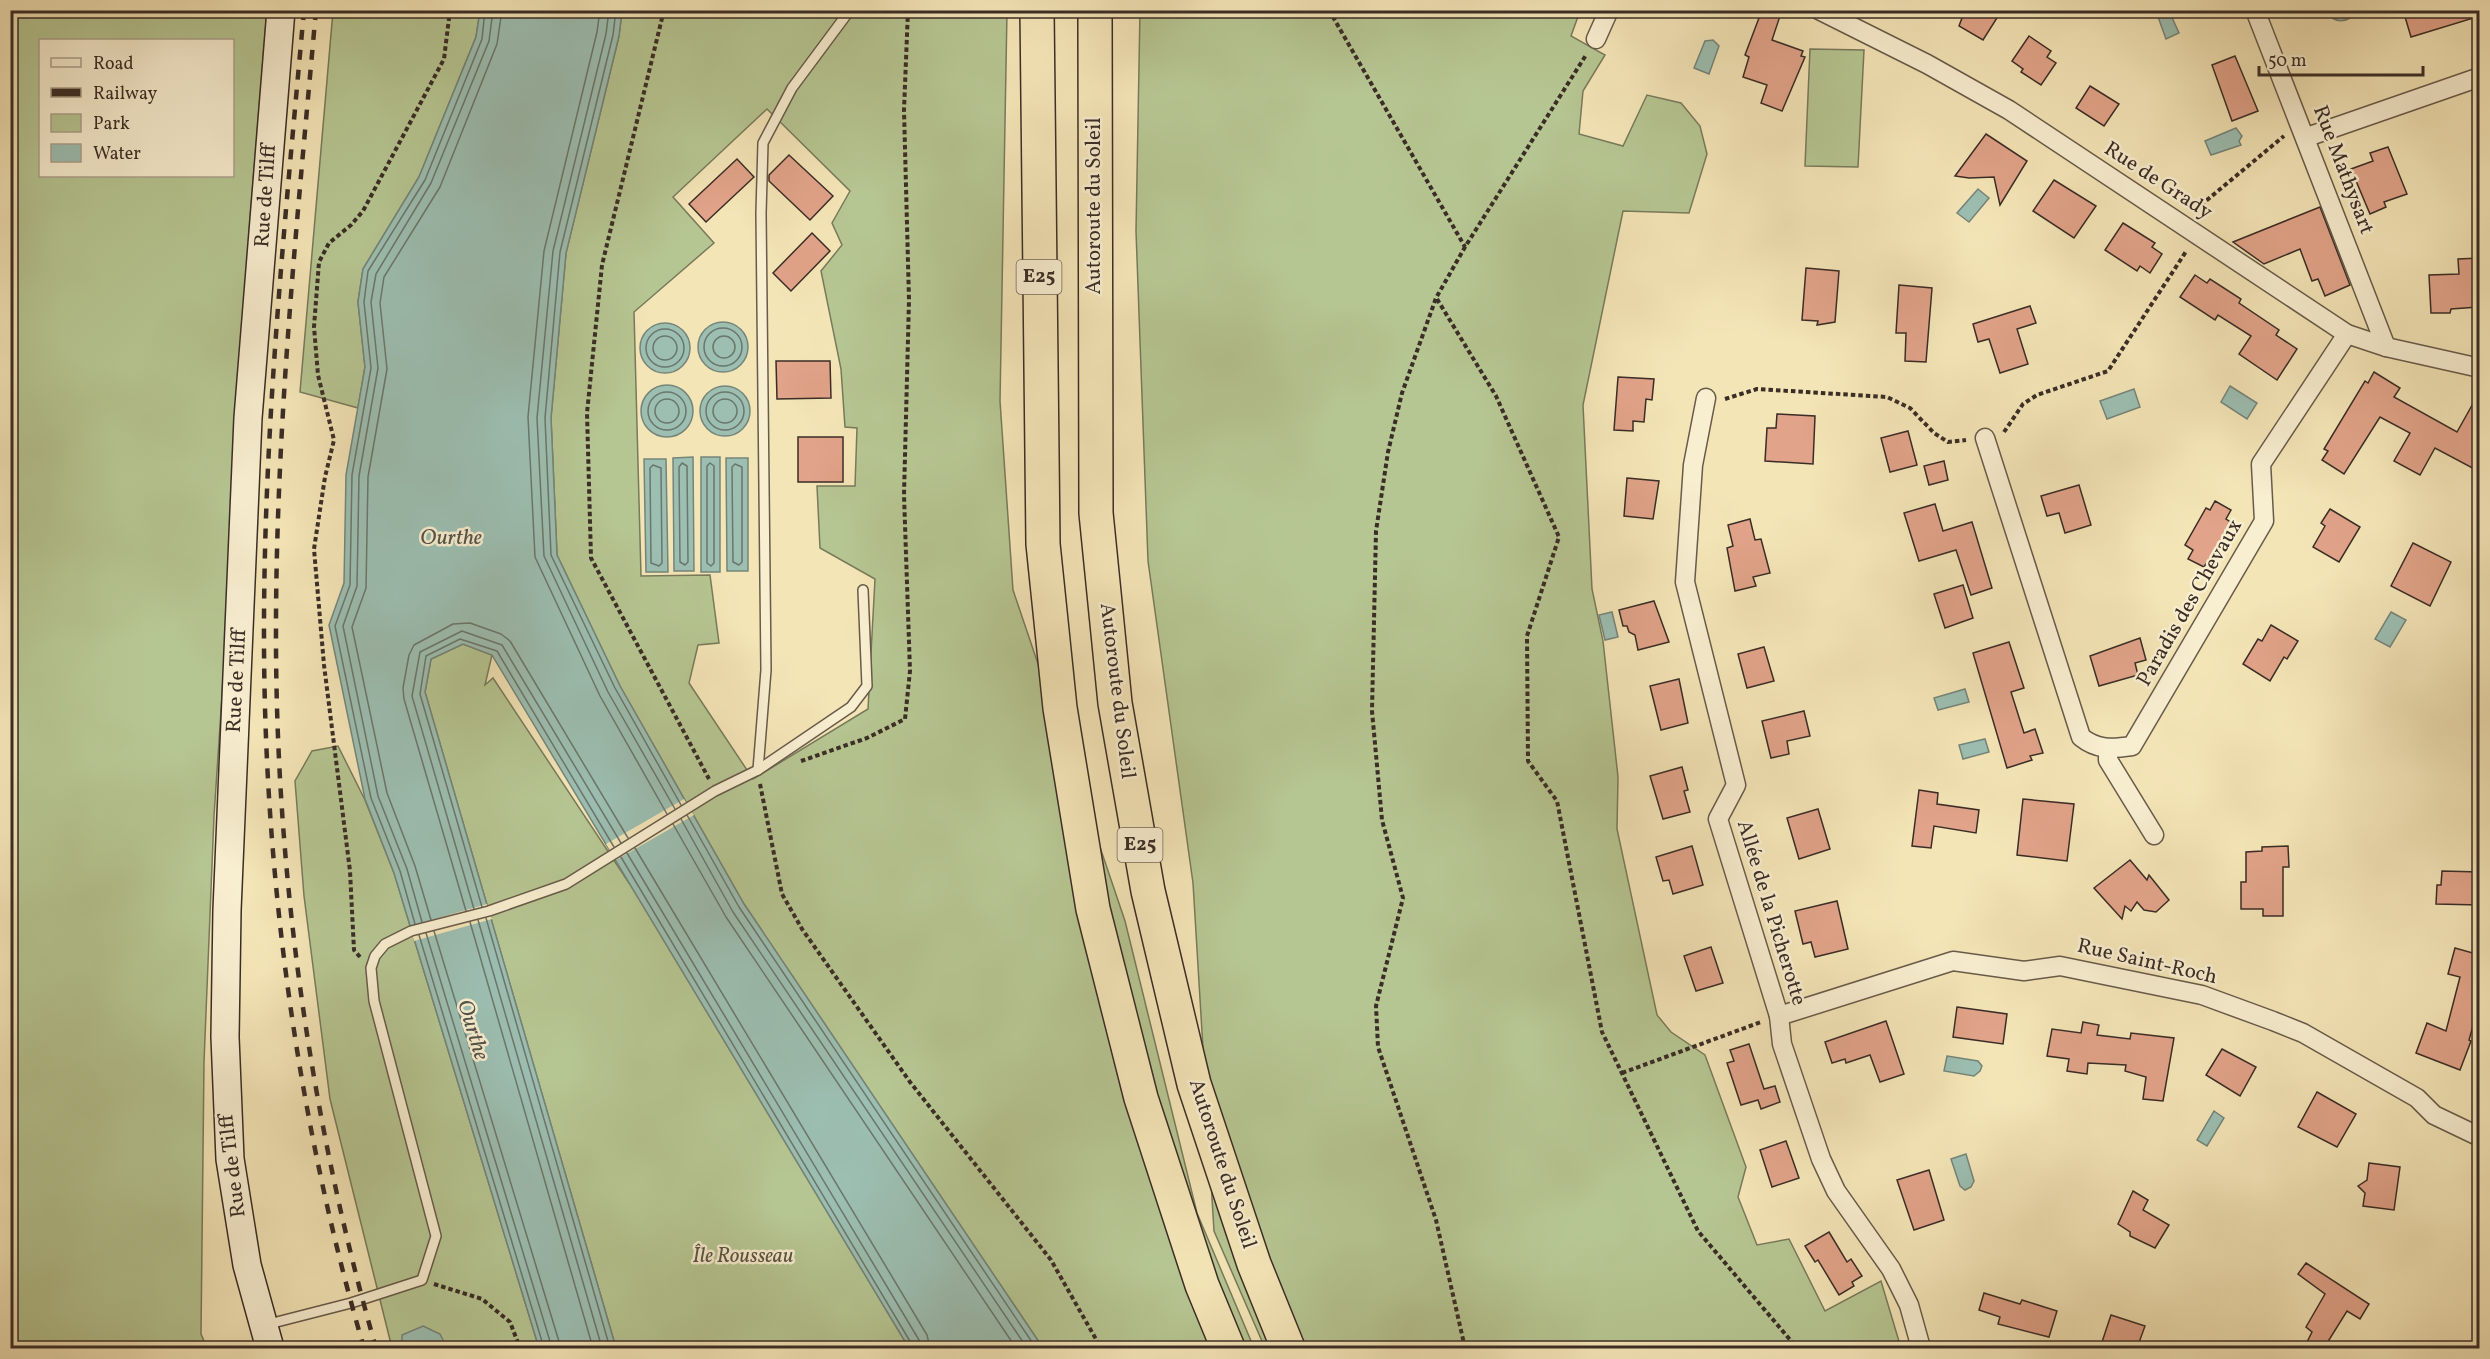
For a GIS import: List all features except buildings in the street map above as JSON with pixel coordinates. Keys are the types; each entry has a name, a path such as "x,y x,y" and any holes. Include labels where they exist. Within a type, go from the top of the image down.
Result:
{"highway":[{"name":"E25","path":"1038,10 1042,544 1060,708 1093,909 1141,1098 1202,1285 1228,1348"},
{"name":"Autoroute du Soleil","path":"1095,10 1096,513 1115,703 1148,891 1194,1084 1254,1264 1288,1348"}],"main road":[{"name":"Rue de Tilff","path":"266,1337 247,1265 230,1159 225,1037 227,909 248,418 281,10"}],"street":[{"path":"1596,39 1609,10"},
{"name":"Rue de Grady","path":"1819,10 1927,64 2009,110 2347,334 2386,347 2480,368"},
{"name":"Rue Mathysart","path":"2255,10 2304,130 2386,347"},
{"path":"2304,130 2480,77"},
{"name":"Paradis des Chevaux","path":"2108,749 2132,747 2264,521 2260,464 2347,334"},
{"name":"Allée de la Picherotte","path":"1706,398 1693,465 1685,582 1736,785 1718,819 1779,1016 1782,1044 1821,1159 1836,1191 1891,1269 1910,1305 1921,1348"},
{"path":"1986,443 2081,736 2090,745 2108,749 2108,760 2154,835"},
{"name":"Rue Saint-Roch","path":"1779,1016 1953,961 2024,971 2060,966 2202,995 2303,1033 2418,1098 2434,1115 2480,1137"}],"lane":[{"path":"758,770 766,669 760,213 763,143 792,88 850,10"},
{"path":"266,1337 351,1303 422,1280 436,1236 374,1001 371,968 375,956 385,944 411,931 489,911 566,884 715,791 758,770 851,707 867,686 863,590"}],"path":[{"path":"371,968 354,950 350,871 314,549 334,440 315,354 318,262 329,243 351,225 363,211 444,59 450,10"},
{"path":"664,10 602,265 587,413 591,558 715,791"},
{"path":"908,10 904,110 909,300 904,495 910,671 905,719 867,738 800,761 758,770 782,894 802,929 910,1082 1051,1260 1101,1348"},
{"path":"1329,10 1465,247"},
{"path":"1465,1348 1436,1220 1378,1047 1376,1006 1403,898 1382,820 1372,711 1376,531 1388,452 1402,393 1436,298 1465,247 1596,39"},
{"path":"2182,223 2304,130"},
{"path":"1706,398 1729,400 1757,389 1887,398 1910,408 1935,433 1948,442 1986,443 2002,435 2023,404 2037,395 2108,371 2198,234"},
{"path":"1436,298 1496,396 1559,537 1527,636 1528,761 1557,801 1602,1032 1698,1231 1797,1348"},
{"path":"1622,1073 1779,1016"},
{"path":"422,1280 483,1299 510,1322 519,1348"}],"green space":[{"path":"10,11 267,11 249,233 243,380 214,816 204,1062 201,1334 207,1348 11,1348"},
{"path":"333,11 480,11 476,37 419,177 363,269 358,302 365,367 358,408 300,392"},
{"path":"622,11 1007,11 1000,401 1013,590 1125,921 1197,1213 1254,1348 1043,1348 744,904 620,686 557,555 551,418 566,253 619,36","holes":["767,109 850,191 832,223 842,245 821,271 841,369 845,427 857,428 855,486 817,486 820,548 875,579 868,709 753,779 689,683 698,645 719,643 710,575 641,576 634,312 714,243 673,197"]},
{"path":"1140,11 1580,11 1571,36 1605,55 1583,91 1579,134 1623,146 1647,95 1681,103 1700,126 1707,154 1689,213 1623,211 1583,405 1592,589 1603,641 1618,777 1617,829 1657,1015 1671,1032 1705,1055 1746,1167 1738,1197 1757,1245 1789,1239 1825,1311 1881,1281 1901,1348 1265,1348 1214,1231 1193,883 1148,561 1136,231"},
{"path":"1810,49 1864,50 1858,167 1805,166"},
{"name":"Île Rousseau","path":"463,644 492,655 485,685 493,678 633,889 909,1348 616,1348 425,692 431,659"},
{"path":"338,746 365,800 394,873 539,1348 392,1348 330,1099 304,896 295,781 312,751"}],"water":[{"name":"Ourthe","path":"480,11 622,11 619,36 566,253 551,418 557,555 620,686 744,904 1043,1348 909,1348 492,655 463,644 431,659 425,692 616,1348 539,1348 394,873 365,799 329,625 344,583 346,475 365,367 358,302 363,269 419,177 476,37"},
{"path":"2169,11 2179,33 2166,39 2157,14"},
{"path":"2326,11 2356,11 2349,18 2341,21 2333,18"},
{"path":"1713,40 1719,46 1709,74 1694,68 1705,41"},
{"path":"2236,128 2242,136 2239,141 2241,145 2211,155 2205,141"},
{"path":"1978,189 1989,198 1969,222 1957,213"},
{"path":"723,322 741,329 748,347 741,365 723,372 705,365 698,347 705,329"},
{"path":"660,323 670,323 683,330 690,343 690,353 683,366 670,373 660,373 651,369 644,362 640,353 640,343 644,334 651,327"},
{"path":"667,385 677,387 685,393 691,401 693,411 691,421 685,429 677,435 667,437 657,435 649,429 643,421 641,411 643,401 649,393 657,387"},
{"path":"720,386 730,386 743,393 750,406 750,416 743,429 730,436 720,436 711,432 704,425 700,416 700,406 704,397 711,390"},
{"path":"2230,386 2257,403 2247,419 2221,402"},
{"path":"2134,389 2140,407 2107,419 2100,401"},
{"path":"693,457 694,571 674,571 673,458"},
{"path":"701,457 720,457 720,572 701,572"},
{"path":"726,458 748,458 748,571 727,571"},
{"path":"644,459 666,459 668,572 646,572"},
{"path":"1612,612 1618,637 1605,640 1599,615"},
{"path":"2391,612 2406,620 2390,647 2375,639"},
{"path":"1965,689 1969,702 1938,710 1934,698"},
{"path":"1985,739 1989,752 1963,759 1959,745"},
{"path":"1947,1056 1978,1061 1982,1066 1974,1076 1944,1071"},
{"path":"2214,1111 2224,1118 2207,1146 2197,1140"},
{"path":"1966,1154 1974,1181 1971,1187 1965,1190 1960,1186 1951,1159"},
{"path":"423,1326 440,1334 447,1348 402,1348 402,1335"}],"pier":[{"path":"684,799 694,815 616,860 606,844"},
{"path":"487,904 492,919 414,941 410,926"}],"railway":[{"path":"304,10 271,407 265,566 266,734 279,912 304,1089 341,1263 364,1348"},
{"path":"316,10 283,408 277,566 278,735 291,912 316,1089 353,1263 376,1348"}]}
